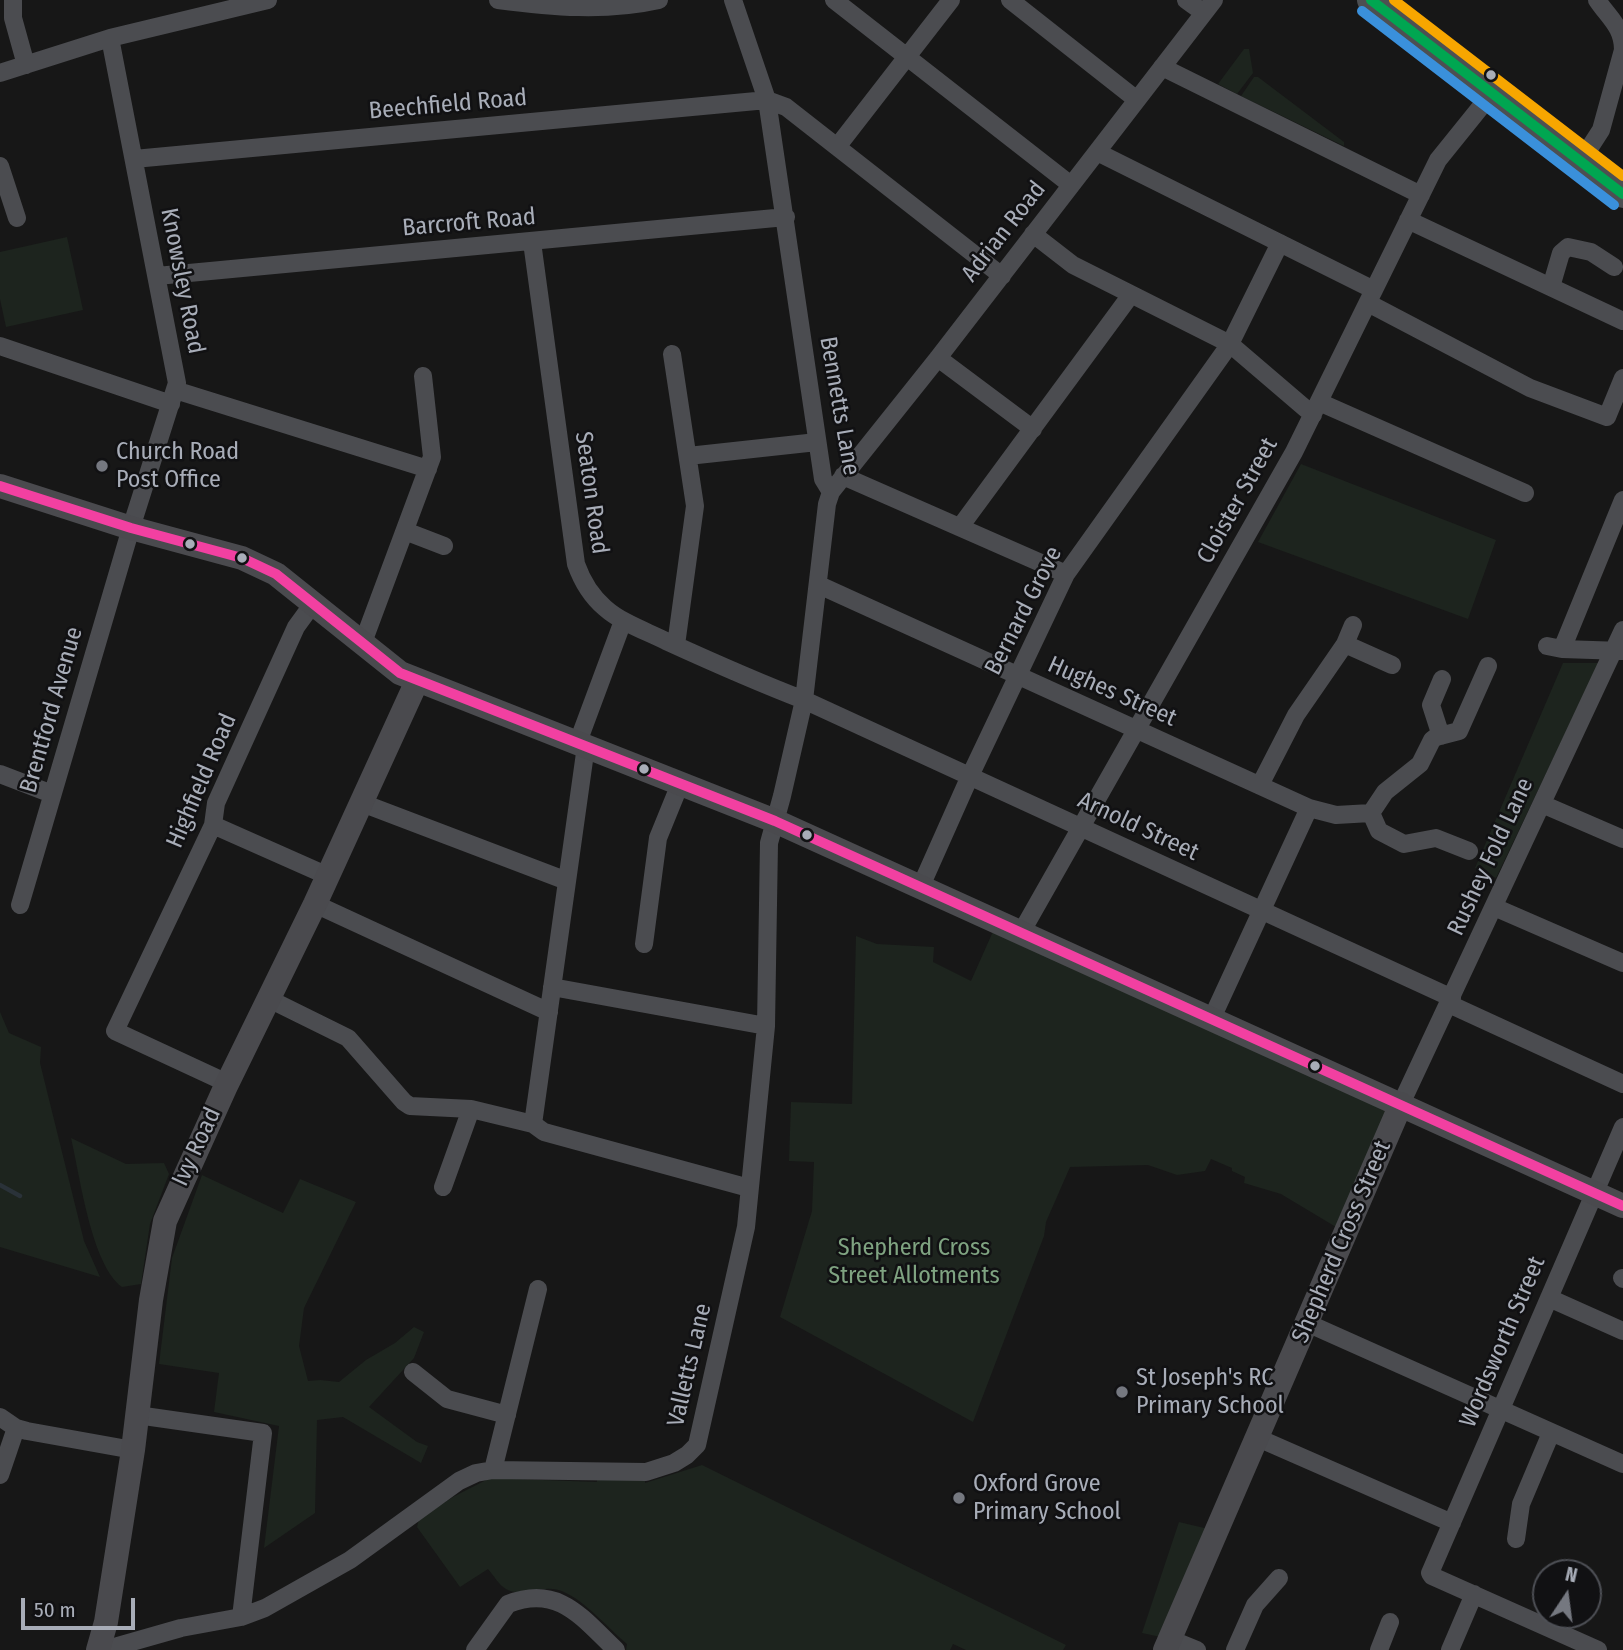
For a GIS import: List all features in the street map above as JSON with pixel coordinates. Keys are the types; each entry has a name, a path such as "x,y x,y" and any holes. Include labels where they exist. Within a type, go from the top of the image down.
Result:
{"main road":[{"path":"1371,0 1623,194"}],"street":[{"path":"13,0 13,18 26,65"},
{"path":"0,72 208,7 268,0"},
{"path":"498,0 575,7 659,0"},
{"name":"Bennetts Lane","path":"733,0 767,100 822,479 831,492 827,504 804,701 775,821"},
{"path":"834,0 1071,186"},
{"path":"837,147 951,0"},
{"path":"1010,0 1137,100"},
{"path":"1186,0 1209,7"},
{"path":"1581,161 1601,130 1623,50 1618,26 1597,0"},
{"name":"Adrian Road","path":"831,492 1209,7"},
{"name":"Knowsley Road","path":"110,38 177,378 131,528"},
{"path":"1162,67 1421,195"},
{"name":"Cloister Street","path":"1021,931 1294,453 1438,160 1492,93"},
{"path":"767,100 786,107 1002,275"},
{"name":"Beechfield Road","path":"134,159 767,100"},
{"path":"1097,152 1280,243 1530,388 1607,417 1623,378"},
{"path":"0,166 17,218"},
{"name":"Barcroft Road","path":"157,276 786,217"},
{"path":"1408,220 1623,321"},
{"path":"1033,234 1073,265 1230,344 1316,409 1525,493"},
{"name":"Seaton Road","path":"532,242 576,564 582,579 591,594 623,621 804,701"},
{"name":"Bernard Grove","path":"921,886 1066,574 1230,344 1280,243"},
{"path":"1551,287 1564,248 1591,252 1615,267"},
{"path":"960,527 1130,296"},
{"path":"0,346 428,469"},
{"path":"672,354 695,506 676,645"},
{"path":"938,358 1033,429"},
{"path":"362,645 433,452 423,376"},
{"path":"688,456 817,442"},
{"path":"843,476 1066,574"},
{"path":"0,486 131,528 254,562 276,574 392,669 417,681 775,821 1623,1206"},
{"path":"1619,651 1555,648 1623,500"},
{"name":"Brentford Avenue","path":"20,905 131,528"},
{"path":"405,531 444,546"},
{"name":"Hughes Street","path":"819,585 1309,808 1336,815 1371,813"},
{"name":"Highfield Road","path":"227,1083 115,1031 213,825 214,810 222,790 296,627 312,605"},
{"path":"533,1124 567,881 582,744 623,621"},
{"path":"1260,785 1296,715 1345,644 1353,625"},
{"name":"Rushey Fold Lane","path":"1401,1104 1542,804 1619,651 1623,630"},
{"path":"1345,644 1392,665"},
{"path":"1469,851 1436,838 1404,844 1379,831 1371,813 1378,800 1420,764 1432,740 1441,736 1466,734 1488,666"},
{"path":"1441,736 1431,705 1442,680"},
{"name":"Ivy Road","path":"98,1650 106,1622 133,1450 150,1300 165,1221 227,1083 315,904 417,681"},
{"name":"Arnold Street","path":"804,701 1262,910 1623,1084"},
{"path":"0,774 52,794"},
{"path":"644,944 658,838 680,784"},
{"path":"362,803 567,881"},
{"path":"1542,804 1623,839"},
{"path":"1212,1018 1309,808"},
{"name":"Valletts Lane","path":"104,1650 181,1628 241,1617 265,1608 350,1560 463,1479 493,1470 646,1472 674,1463 697,1445 746,1227 766,1026 768,853 775,821"},
{"path":"213,825 328,876"},
{"path":"315,904 548,1012"},
{"path":"1494,907 1623,963"},
{"path":"552,987 766,1026"},
{"path":"269,999 343,1035 410,1106 471,1109 533,1124 544,1132 749,1188"},
{"name":"Shepherd Cross Street","path":"1168,1644 1401,1104"},
{"path":"443,1187 471,1109"},
{"name":"Wordsworth Street","path":"1474,1594 1432,1576 1431,1570 1623,1127"},
{"path":"493,1470 538,1289"},
{"path":"1549,1298 1622,1327"},
{"path":"1307,1323 1623,1464"},
{"path":"413,1372 447,1399 507,1415"},
{"path":"137,1415 263,1433 241,1617"},
{"path":"0,1418 16,1428 133,1450"},
{"path":"0,1475 16,1428"},
{"path":"1516,1539 1521,1504 1551,1433"},
{"path":"1258,1438 1452,1522"},
{"path":"1235,1650 1255,1605 1279,1578"},
{"path":"1450,1650 1474,1594 1598,1650"},
{"path":"475,1650 500,1603 536,1597 552,1599 569,1606 616,1650"},
{"path":"1379,1650 1390,1622"},
{"path":"1168,1644 1196,1650"}],"green space":[{"path":"1244,49 1249,49 1253,73 1237,94 1218,84"},
{"path":"1254,77 1258,77 1344,142 1344,146 1241,96"},
{"path":"67,237 83,310 6,327 0,299 0,252"},
{"path":"1301,464 1496,540 1468,619 1258,542"},
{"path":"1563,663 1599,663 1496,878 1475,868"},
{"name":"Shepherd Cross Street Allotments","path":"995,927 1401,1104 1346,1233 1281,1194 1244,1183 1245,1177 1211,1159 1205,1171 1177,1175 1148,1165 1070,1167 1046,1222 1044,1236 973,1422 780,1317 812,1211 814,1162 789,1161 791,1102 852,1104 856,936 877,944 934,947 933,962 971,981"},
{"path":"0,1012 9,1033 41,1047 40,1063 84,1241 100,1277 0,1247"},
{"path":"71,1138 126,1164 164,1163 169,1174 150,1224 141,1284 122,1287 111,1276 102,1259 88,1218"},
{"path":"202,1175 283,1213 300,1179 356,1202 304,1308 299,1346 308,1381 339,1382 414,1327 424,1332 414,1358 369,1407 417,1442 428,1446 421,1463 343,1417 317,1420 315,1513 264,1548 279,1426 214,1412 219,1373 159,1364 172,1258"},
{"path":"702,1465 1066,1645 1063,1650 966,1650 953,1644 950,1650 626,1650 627,1644 588,1608 564,1592 549,1589 512,1592 501,1585 488,1569 460,1587 417,1527 419,1519 490,1478 597,1482 597,1472 646,1472 645,1483"},
{"path":"1179,1522 1217,1531 1170,1639 1142,1633"}],"waterway":[{"path":"0,1185 20,1196"}],"transit line":[{"path":"1371,0 1623,194"},
{"path":"1394,0 1623,176"},
{"path":"1362,11 1614,205"},
{"path":"0,486 131,528 242,558 276,574 400,673 775,821 1623,1206"}],"place":[{"name":"Church Road Post Office","path":"102,466"},
{"name":"St Joseph's RC Primary School","path":"1122,1392"},
{"name":"Oxford Grove Primary School","path":"959,1498"}]}
